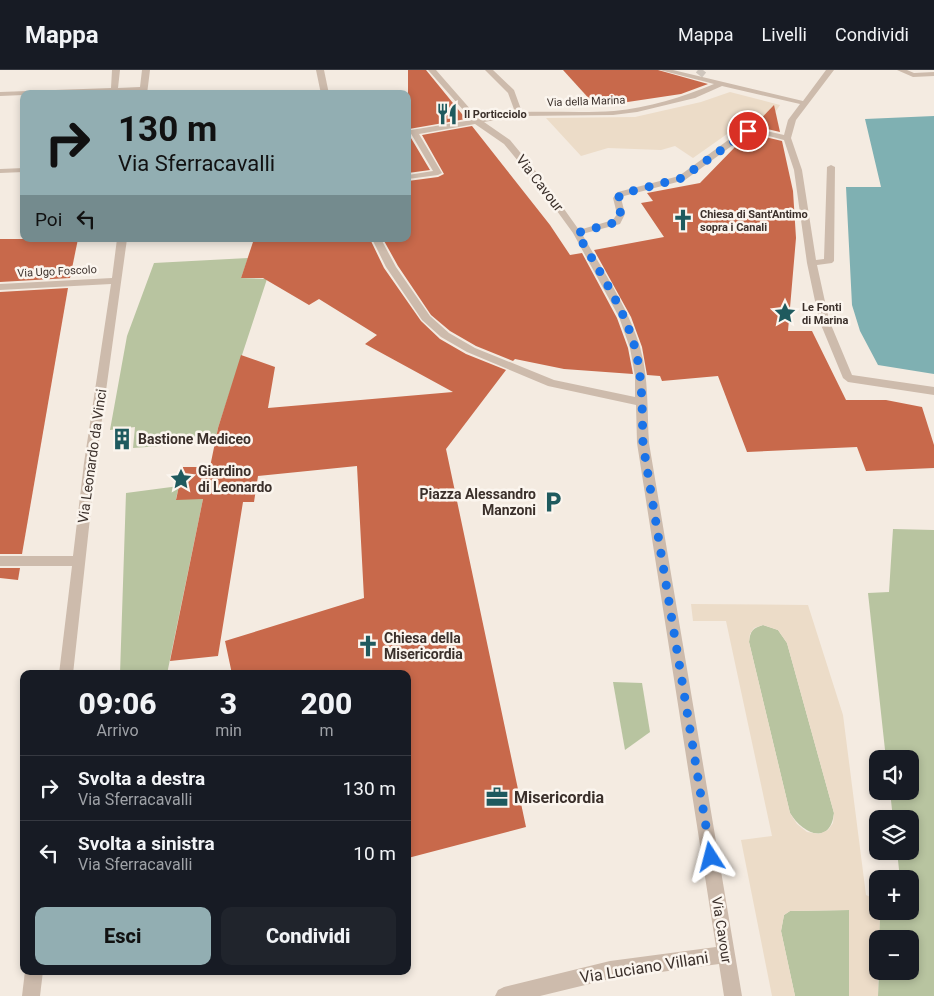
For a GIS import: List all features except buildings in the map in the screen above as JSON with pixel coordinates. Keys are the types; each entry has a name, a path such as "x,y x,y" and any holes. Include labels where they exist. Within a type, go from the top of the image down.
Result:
{"street":[{"path":"114,90 116,70"},
{"path":"143,90 146,70"},
{"path":"320,70 324,90"},
{"name":"Via Cavour","path":"432,70 478,122 507,142 544,187 577,233 624,317 635,348 643,444 733,996"},
{"path":"489,70 511,92 519,114"},
{"path":"664,70 698,76 720,84 804,103"},
{"path":"830,70 792,120 787,138 798,170 812,263 824,320 848,378 934,391"},
{"path":"901,70 913,75 934,74"},
{"name":"Via della Marina","path":"411,131 478,122 519,114 593,114 637,110 692,96 720,84"},
{"path":"0,94 20,93"},
{"path":"411,131 438,173 411,177"},
{"path":"577,233 617,222 621,214 617,198 621,194 682,178 748,131 761,131 787,138"},
{"path":"812,263 829,260 831,167"},
{"path":"0,171 20,170"},
{"name":"Via Leonardo da Vinci","path":"66,670 90,464 122,242"},
{"path":"378,242 391,267 426,318 434,326 471,350 552,383 641,402"},
{"name":"Via Ugo Foscolo","path":"0,287 116,281"},
{"path":"0,561 78,561"},
{"name":"Via Luciano Villani","path":"504,996 610,970 726,954"},
{"path":"31,996 34,975"}],"green space":[{"path":"248,258 241,278 267,279 215,442 133,448 135,427 110,430 127,336 154,263"},
{"path":"179,486 176,499 203,499 168,670 120,670 126,493"},
{"path":"893,529 934,530 934,996 878,996 879,980 919,980 919,930 879,930 880,920 919,920 919,870 899,870 898,860 919,860 919,810 892,810 891,800 919,800 919,750 885,750 868,593 889,592"},
{"path":"763,625 778,630 787,643 834,813 831,824 827,830 821,833 808,831 790,813 749,642 753,630"},
{"path":"613,682 642,683 650,732 625,750"},
{"path":"850,910 849,996 795,996 781,931 784,915 790,911"}],"shaded area":[{"path":"730,92 780,105 766,126 747,120 693,158 675,146 661,150 608,148 581,156 546,118 635,117 701,102"},
{"path":"691,604 808,605 843,715 866,895 869,896 869,920 880,920 879,930 869,930 869,980 878,980 878,996 849,996 849,910 790,911 784,915 781,931 795,996 772,996 741,840 772,836 726,621 693,621","holes":["763,625 778,630 787,643 834,813 833,823 828,830 819,834 807,832 797,824 790,813 749,642 750,634 754,628"]}],"water":[{"path":"934,116 934,374 878,365 860,331 852,305 846,187 881,187 865,119"}],"tunnel":[{"path":"699,75 703,70"}],"place":[{"name":"Il Porticciolo","path":"447,114"},
{"name":"Chiesa di Sant'Antimo sopra i Canali","path":"683,220"},
{"name":"Le Fonti di Marina","path":"785,313"},
{"name":"Bastione Mediceo","path":"122,439"},
{"name":"Giardino di Leonardo","path":"181,479"},
{"name":"Piazza Alessandro Manzoni","path":"553,502"},
{"name":"Chiesa della Misericordia","path":"368,646"},
{"name":"Misericordia","path":"497,797"}],"route":[{"path":"711,857 643,444 640,376 635,348 624,317 577,233 617,222 621,214 617,198 621,194 682,178 738,136 748,131"}]}
